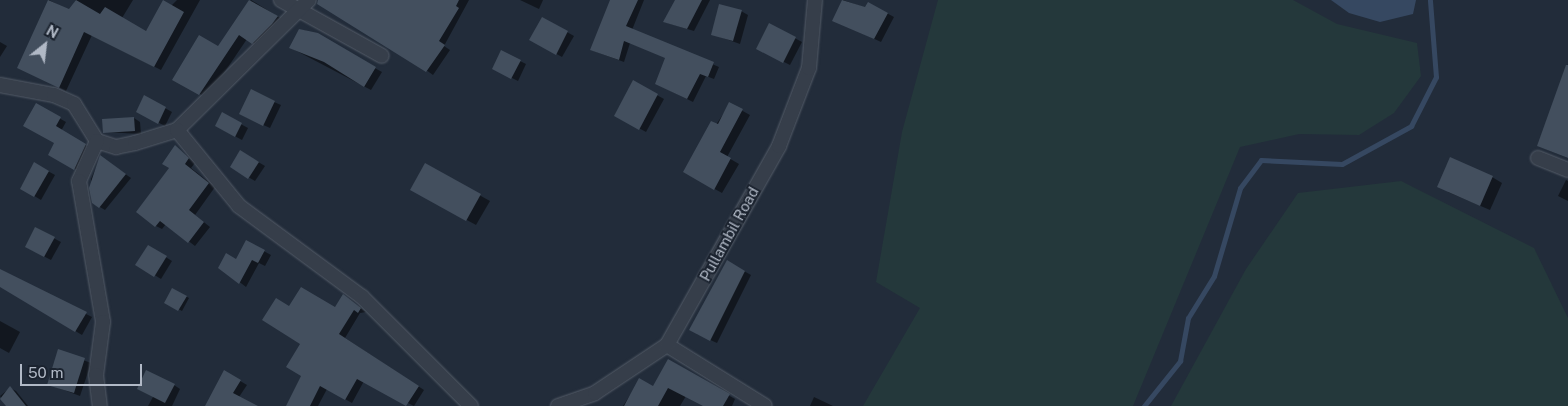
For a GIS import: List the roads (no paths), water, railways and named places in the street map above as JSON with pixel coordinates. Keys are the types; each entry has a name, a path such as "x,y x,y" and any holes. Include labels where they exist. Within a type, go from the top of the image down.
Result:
{"street":[{"path":"281,0 300,14 382,56"},
{"path":"0,85 54,95 74,104 98,141 116,147 177,130 300,14 309,0"},
{"name":"Pullambil Road","path":"558,406 595,393 667,345 779,146 808,68 815,0"},
{"path":"177,130 239,206 362,297 471,406"},
{"path":"98,141 79,182 103,322 96,376 100,406"},
{"path":"1538,158 1568,170"},
{"path":"667,345 765,406"}],"water":[{"path":"1331,0 1416,0 1413,14 1380,22 1349,13"}],"waterway":[{"path":"1144,406 1180,361 1188,318 1214,276 1240,188 1261,160 1342,164 1411,126 1436,77 1430,0"}]}
